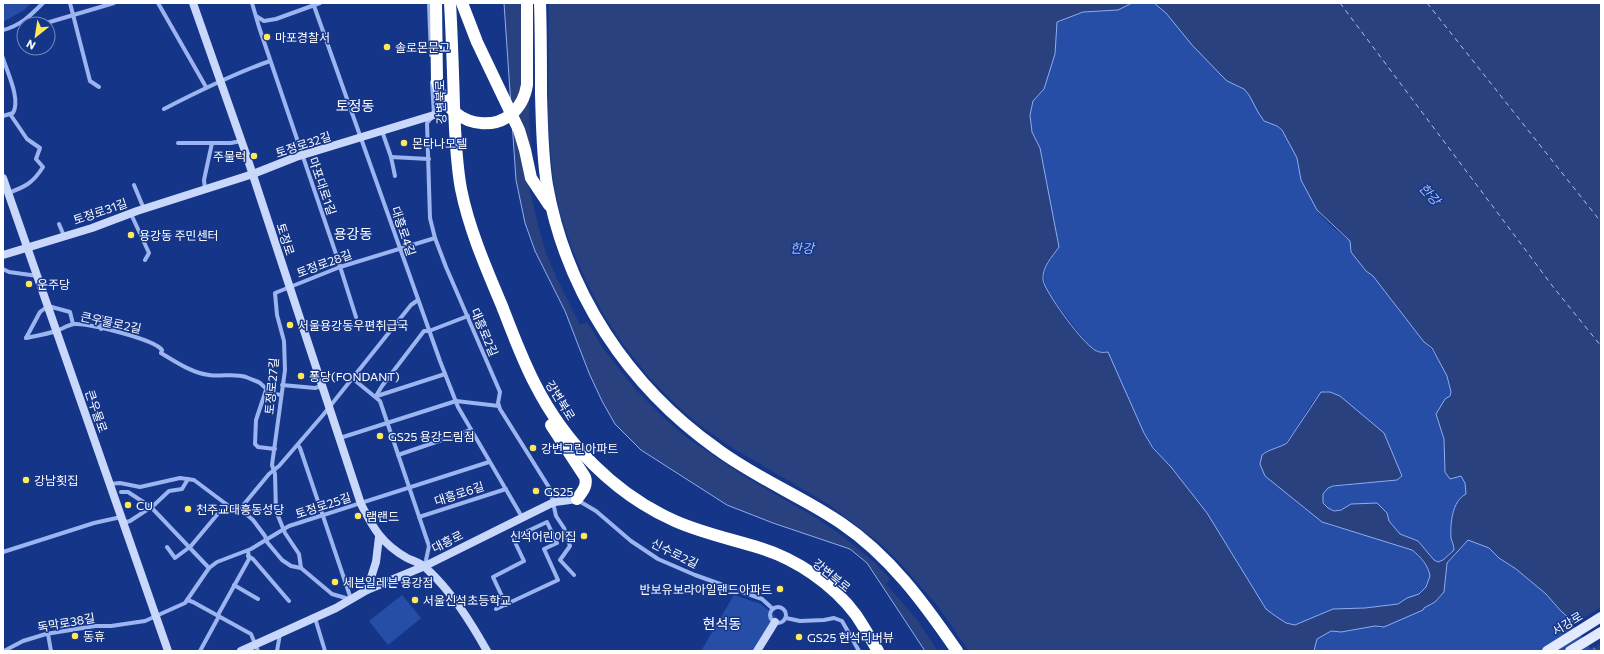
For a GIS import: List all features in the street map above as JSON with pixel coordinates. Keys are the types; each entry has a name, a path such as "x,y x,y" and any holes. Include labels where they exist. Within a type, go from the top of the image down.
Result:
{"highway":[{"path":"436,3 437,82 439,93 450,109 465,120 491,123 500,121 515,110 521,103 525,94 527,79 527,3"},
{"name":"강변북로","path":"450,3 458,165 468,218 498,296 534,382 545,403 562,429 596,468 618,487 674,521 712,534 762,548 789,560 815,576 837,594 855,614 878,651"},
{"path":"540,3 543,153 552,211 571,270 596,319 623,359 651,391 682,421 716,449 747,469 800,497 842,524 873,548 901,575 928,608 957,651"},
{"path":"464,8 478,42 519,130 531,178 552,211"},
{"path":"545,403 547,415 554,432 587,482 577,499"}],"main road":[{"name":"토정로","path":"193,3 242,141 361,504 371,524 380,537 388,545 407,558 425,566 449,592 471,622 487,651"},
{"name":"토정로32길","path":"253,174 302,155 434,115"},
{"name":"토정로31길","path":"3,255 253,174"},
{"name":"큰우물로","path":"3,178 168,651"},
{"name":"대흥로","path":"241,651 257,647 280,633 352,600 367,590 425,566 552,503 577,499"},
{"path":"367,590 376,562 380,537"},
{"name":"서강로","path":"1547,651 1601,617"},
{"path":"757,651 775,622"},
{"path":"1570,651 1601,632"}],"street":[{"path":"29,16 43,3"},
{"path":"70,3 90,81 99,87"},
{"path":"56,20 114,3"},
{"path":"158,3 206,87"},
{"name":"마포대로1길","path":"252,3 356,317"},
{"path":"256,16 264,21 276,19 320,3"},
{"path":"429,3 431,62"},
{"path":"314,4 361,138"},
{"path":"3,30 16,25"},
{"path":"3,58 14,92 16,108 13,113 3,116"},
{"path":"164,109 206,87 213,86 221,80 270,61"},
{"name":"대흥로2길","path":"432,70 434,115 427,123 430,218 435,238 500,392 499,406 550,489 552,503"},
{"path":"8,193 26,186 43,167 36,159 40,148 27,139 10,114"},
{"path":"382,131 391,157 394,176"},
{"name":"대흥로4길","path":"361,138 429,331 456,401 471,430 522,517"},
{"path":"178,143 242,141"},
{"path":"205,189 204,180 212,143"},
{"path":"391,157 429,159"},
{"path":"134,185 144,209"},
{"path":"131,214 149,253 145,260"},
{"path":"59,224 64,236"},
{"name":"토정로28길","path":"289,287 340,268 435,238"},
{"path":"3,270 38,276"},
{"name":"토정로27길","path":"289,287 276,293 277,315 284,341 285,370 272,465 274,470 276,511 283,529 299,554 301,568"},
{"path":"240,509 269,474 279,466 298,445 411,305 418,300"},
{"path":"48,306 70,312 73,324"},
{"name":"큰우물로2길","path":"48,306 40,312 26,338 56,331 73,324 101,329 143,339 160,347 162,350 161,354 192,370 209,375 244,377 260,383 266,390 281,395"},
{"path":"376,396 424,331 429,331 468,316"},
{"path":"101,329 102,317"},
{"path":"376,396 445,374"},
{"path":"352,378 380,400 429,546 425,566"},
{"path":"282,385 315,388 322,386"},
{"path":"266,390 256,420 255,444 258,447 274,449"},
{"path":"340,438 456,401 499,406"},
{"path":"398,455 471,430"},
{"path":"298,445 352,600"},
{"name":"대흥로6길","path":"409,488 490,462"},
{"path":"110,484 140,487 180,478 194,480 226,504 237,510 240,509 266,536 267,542 282,560 291,566 301,568 332,594 352,600"},
{"path":"3,552 94,523 130,520 151,506 169,491 182,489 188,479"},
{"path":"361,504 409,488"},
{"name":"대흥로6길","path":"419,517 506,489"},
{"path":"121,492 128,492 151,506 209,568"},
{"name":"신수로2길","path":"577,499 596,511 626,537 658,559 695,575 762,599 773,609"},
{"path":"552,503 556,516 564,528 570,546 560,560 574,576"},
{"path":"167,547 175,558 190,547 226,504"},
{"name":"토정로25길","path":"156,615 185,603 209,568 217,562 248,551 283,529 361,504"},
{"path":"496,609 506,605 558,580 544,549 557,543 547,522 513,538 524,561 493,577 506,605"},
{"path":"200,651 249,559 248,551"},
{"path":"248,556 253,559 289,601"},
{"path":"234,586 258,599"},
{"path":"187,600 218,615 251,634 257,647"},
{"path":"778,607 783,609 786,613 786,618 782,622 775,622 770,615 773,609 778,607"},
{"name":"독막로38길","path":"4,651 23,642 48,634 95,626 111,626 145,621 156,615"},
{"path":"315,618 325,651"},
{"path":"786,618 800,621 834,618 842,621 860,651"},
{"path":"277,651 280,633"},
{"path":"48,634 52,651"}],"shaded area":[{"path":"3,3 31,3 24,10 3,22"},
{"path":"1132,3 1154,3 1158,5 1234,84 1247,92 1271,124 1279,128 1286,136 1298,161 1318,213 1331,226 1350,241 1350,250 1366,271 1373,276 1434,353 1442,366 1448,380 1451,394 1436,414 1444,439 1445,472 1461,476 1465,483 1466,494 1461,497 1454,508 1451,535 1454,550 1443,560 1438,562 1434,560 1418,541 1400,534 1389,521 1387,513 1351,504 1338,510 1332,510 1325,506 1322,497 1325,491 1330,487 1397,480 1402,477 1383,433 1340,396 1327,391 1321,394 1309,408 1285,444 1278,449 1322,522 1407,548 1421,557 1427,566 1430,576 1426,587 1416,596 1407,598 1398,604 1365,608 1333,609 1295,625 1282,621 1266,609 1171,467 1150,442 1141,428 1108,352 1096,351 1090,347 1050,295 1046,287 1044,275 1048,264 1059,247 1040,148 1032,132 1030,115 1033,101 1044,89 1055,54 1057,22 1083,12 1118,10"},
{"path":"1468,540 1489,548 1499,558 1516,569 1546,594 1575,624 1596,651 1314,651 1317,639 1331,631 1341,632 1375,626 1380,628 1435,602 1444,592 1447,563"},
{"path":"402,595 421,618 388,645 369,621"},
{"path":"734,595 761,604 775,616 754,651 701,651"}],"water":[{"name":"한강","path":"504,3 1132,3 1118,10 1083,12 1057,22 1055,54 1044,89 1033,101 1030,115 1032,132 1040,148 1059,247 1046,266 1043,280 1056,304 1086,342 1097,351 1108,352 1144,433 1153,448 1171,467 1207,513 1266,609 1286,623 1295,625 1333,609 1365,608 1398,604 1407,598 1419,594 1426,587 1430,576 1428,568 1424,562 1412,550 1322,522 1265,476 1260,464 1262,455 1287,443 1321,392 1330,392 1340,396 1384,433 1402,476 1397,480 1333,486 1328,488 1323,494 1323,503 1334,511 1341,510 1351,504 1377,503 1387,513 1389,521 1400,534 1418,541 1434,560 1438,562 1443,560 1454,550 1451,538 1453,513 1461,497 1466,494 1465,483 1461,476 1450,479 1445,472 1444,439 1436,414 1445,399 1450,396 1451,392 1447,376 1432,348 1424,342 1373,276 1366,271 1351,252 1350,241 1317,210 1301,180 1297,158 1282,130 1277,126 1264,121 1244,89 1227,81 1192,45 1166,13 1154,3 1601,3 1601,651 1596,651 1575,624 1546,594 1516,569 1499,558 1489,548 1468,540 1447,563 1444,592 1435,602 1423,610 1384,627 1375,626 1341,632 1331,631 1317,639 1314,651 925,651 867,563 850,549 773,523 727,505 641,450 615,424 589,373 565,311 535,251 525,223 516,180"}],"pier":[{"path":"530,3 549,3 548,126 553,179 560,213 572,249 585,279 603,314 622,343 648,376 676,405 697,423 726,444 828,504 881,544 937,605 969,651 938,651 917,620 886,584 890,579 874,562 845,538 818,519 742,475 686,437 664,418 634,388 603,348 587,322 580,325 546,253 527,179 532,157 529,118"},
{"path":"1601,607 1601,643 1591,649 1573,625"}],"ferry route":[{"path":"1340,3 1554,288 1601,346"},
{"path":"1427,3 1601,222"}],"place":[{"name":"마포경찰서","path":"267,37"},
{"name":"솔로몬문고","path":"387,47"},
{"name":"몬타나모텔","path":"404,143"},
{"name":"주물럭","path":"254,156"},
{"name":"용강동 주민센터","path":"131,235"},
{"name":"운주당","path":"29,284"},
{"name":"서울용강동우편취급국","path":"290,325"},
{"name":"퐁당(FONDANT)","path":"301,376"},
{"name":"GS25 용강드림점","path":"380,436"},
{"name":"강변그린아파트","path":"533,448"},
{"name":"강남횟집","path":"26,480"},
{"name":"GS25","path":"536,491"},
{"name":"CU","path":"128,505"},
{"name":"천주교대흥동성당","path":"188,509"},
{"name":"램랜드","path":"358,516"},
{"name":"신석어린이집","path":"584,536"},
{"name":"세븐일레븐 용강점","path":"335,582"},
{"name":"반보유보라아일랜드아파트","path":"780,589"},
{"name":"서울신석초등학교","path":"415,600"},
{"name":"동휴","path":"75,636"},
{"name":"GS25 현석리버뷰","path":"799,637"}],"district":[{"name":"토정동","path":"355,105"},
{"name":"용강동","path":"353,233"},
{"name":"현석동","path":"722,623"}]}
